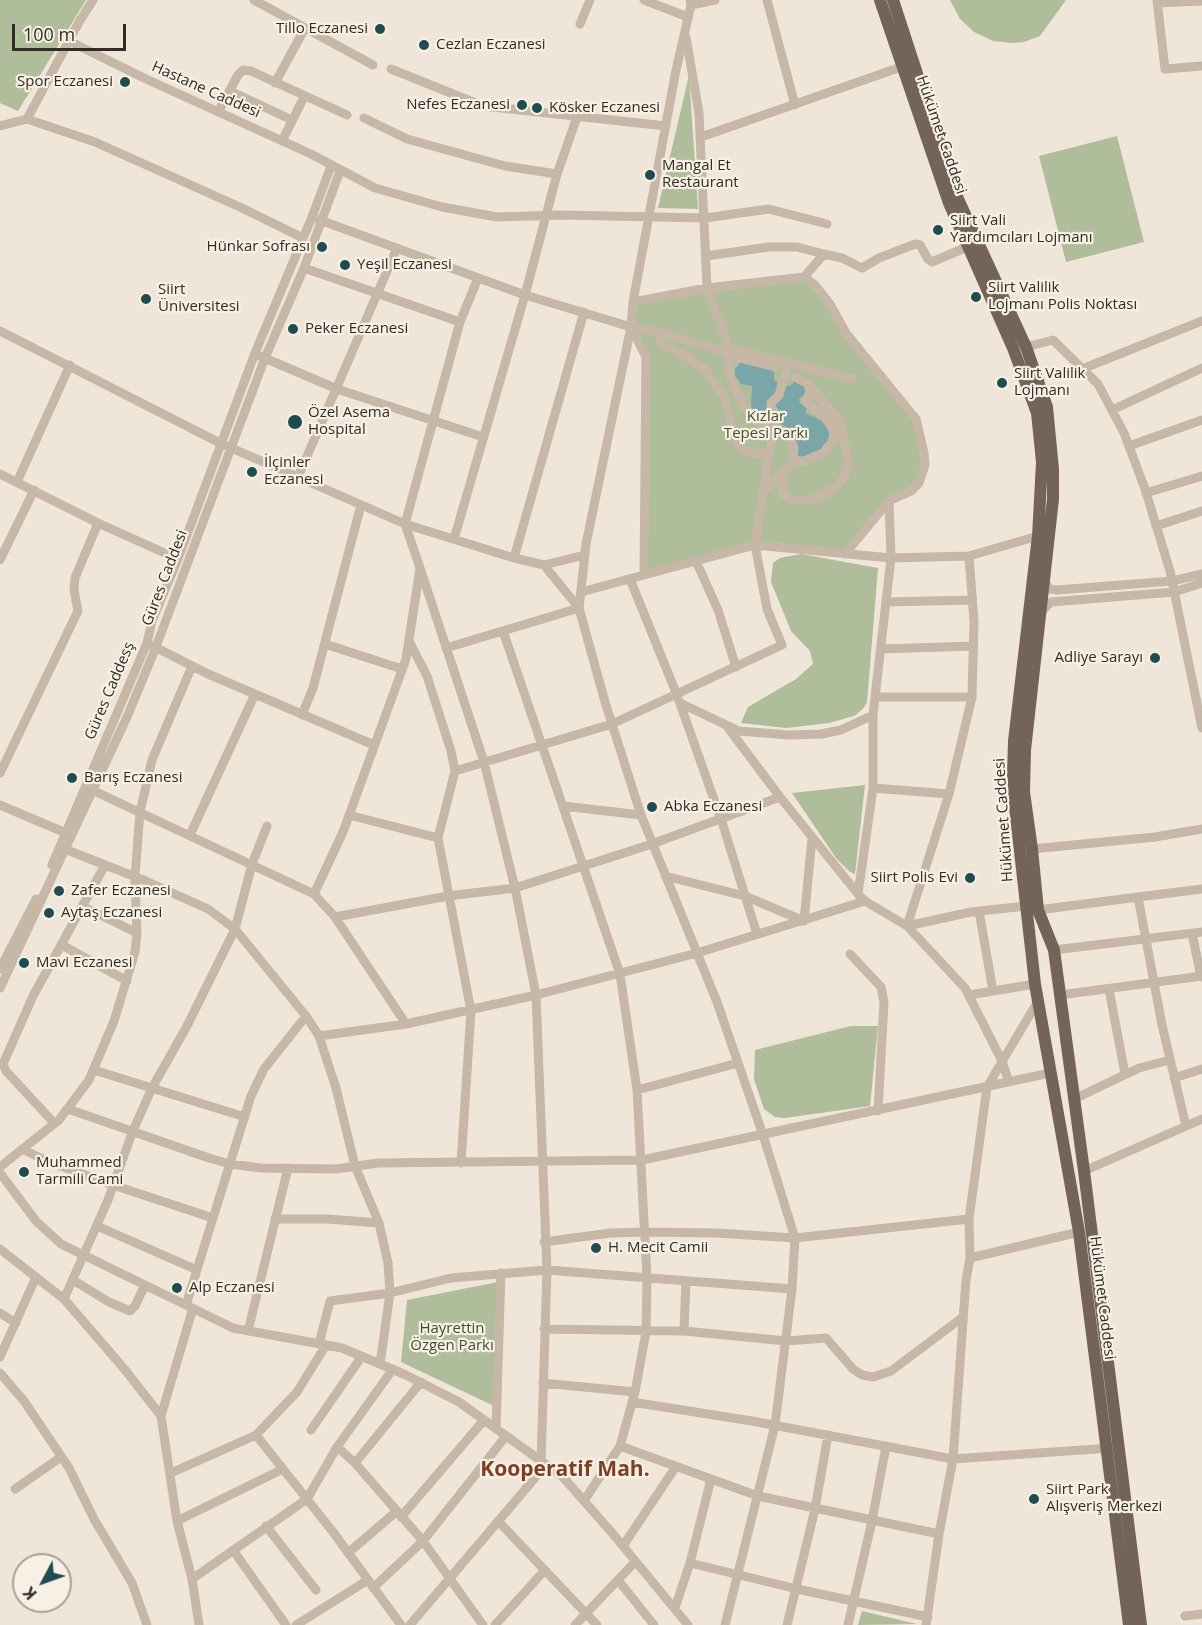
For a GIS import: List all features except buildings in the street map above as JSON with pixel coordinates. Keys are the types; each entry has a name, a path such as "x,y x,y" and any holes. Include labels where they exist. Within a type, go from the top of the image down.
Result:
{"main road":[{"name":"Hükümet Caddesi","path":"880,0 949,203 1013,348 1037,413 1042,462 1038,536 1014,741 1013,775 1035,984 1079,1232 1113,1448 1129,1625"},
{"path":"893,0 958,199 1026,347 1047,407 1051,433 1053,499 1024,750 1024,792 1038,910 1054,950 1084,1172 1113,1448 1141,1625"}],"street":[{"path":"27,119 93,0"},
{"path":"254,0 373,65"},
{"path":"580,24 590,0"},
{"path":"644,0 688,17"},
{"path":"715,0 691,3 633,302 631,327 585,555 579,608 641,815 717,1002 795,1238 792,1288 775,1425 725,1625"},
{"path":"767,0 795,105"},
{"path":"1202,1 1157,2 1165,69 1202,66"},
{"path":"275,83 305,28"},
{"path":"685,32 699,113 707,288 729,352 730,376 743,405 758,422 786,432 794,448 793,457 796,460"},
{"name":"Hastane Caddesi","path":"69,41 282,141 375,188 442,207 497,217 705,218 769,209 827,224"},
{"path":"701,137 901,67"},
{"path":"391,69 483,106 666,126"},
{"path":"218,112 243,70 251,71 347,115"},
{"path":"230,91 292,120"},
{"path":"282,141 304,97"},
{"path":"454,539 525,295 557,174 577,117"},
{"path":"364,118 406,139 505,166 557,174"},
{"path":"0,126 27,119 95,141 303,238"},
{"name":"Güres Caddesş","path":"0,969 3,956 63,848 66,833 85,786 151,645 152,621 178,559 220,443 303,238 335,168"},
{"name":"Güres Caddesi","path":"0,988 63,848 94,791 127,717 151,645 322,221 335,168"},
{"path":"312,217 525,295 631,327 776,364 793,364 852,379"},
{"path":"706,256 769,247 797,247 842,258 862,268 915,243 920,245 932,262 967,247"},
{"path":"298,477 398,248"},
{"path":"804,277 824,254"},
{"path":"304,268 460,322"},
{"path":"633,302 707,288 804,277 815,285 830,304 846,333 916,419 924,453 923,474 911,491 889,501 845,554"},
{"path":"410,1625 544,1463 543,1383 547,1270 544,1242 536,995 515,888 484,762 405,524 460,322 478,278"},
{"path":"514,558 584,312"},
{"path":"1082,369 1202,321"},
{"path":"631,327 646,357 644,575"},
{"path":"0,331 220,443 405,524 544,565 585,555"},
{"path":"660,333 661,344 684,354 704,369 723,395 737,442 742,449 751,453 769,453"},
{"path":"1026,347 1053,340 1098,384 1129,446 1146,493 1172,581 1198,685 1202,729"},
{"path":"255,353 337,389 483,437"},
{"path":"776,364 776,378 783,383 791,382 795,377 793,364"},
{"path":"455,771 612,724 678,699 782,645 767,609 755,545 773,427 777,416 771,403 779,395 793,364"},
{"path":"17,482 70,365"},
{"path":"1112,410 1202,368"},
{"path":"784,472 782,482 784,494 791,500 812,500 834,489 843,479 849,465 840,421 808,384 795,377"},
{"path":"796,460 804,461 816,457 832,442 834,435 832,427 824,417 806,402 810,392 808,384"},
{"path":"824,417 840,421"},
{"path":"1129,446 1202,420"},
{"path":"764,491 796,460"},
{"path":"0,474 98,523 178,559"},
{"path":"1146,493 1202,476"},
{"path":"0,561 34,490"},
{"path":"862,898 873,788 873,715 891,558 889,501"},
{"path":"302,715 313,688 362,505"},
{"path":"1156,526 1202,511"},
{"path":"0,773 78,611 74,590 75,578 98,523"},
{"path":"581,592 755,545 891,558 969,556 1038,536"},
{"path":"907,926 949,794 972,697 973,646 969,556"},
{"path":"696,561 718,610 736,667"},
{"path":"544,565 579,608"},
{"path":"314,894 349,815 402,669 410,643 420,568"},
{"path":"1044,582 1050,589 1057,591 1172,581 1202,574"},
{"path":"630,579 678,699 721,819 757,934"},
{"path":"1039,615 1050,602 1174,592 1202,583"},
{"path":"886,602 972,600"},
{"path":"446,648 579,608"},
{"path":"503,631 620,974 637,1090 647,1278 646,1332 635,1392 620,1446 584,1500"},
{"path":"410,643 427,676 455,771 438,838 471,1011 461,1163"},
{"path":"325,644 402,669"},
{"path":"151,645 192,666 374,745"},
{"path":"880,649 973,646"},
{"path":"0,1167 59,1120 68,1109 90,1080 114,1021 135,952 137,933 135,877 140,812 152,760 192,666"},
{"path":"190,835 255,694"},
{"path":"875,697 972,697"},
{"path":"678,699 739,731 789,735 821,734 841,730 873,715"},
{"path":"726,725 780,798 862,898 907,926 965,988 1002,1061 1009,1082"},
{"path":"873,788 949,794"},
{"path":"94,791 314,894 335,917 406,1024"},
{"path":"335,917 448,896 515,888 653,844 780,798"},
{"path":"0,805 66,833"},
{"path":"563,806 641,815"},
{"path":"349,815 438,838"},
{"path":"64,1299 85,1255 132,1132 152,1088 187,1026 235,929 252,864 267,826"},
{"path":"1032,849 1155,837 1202,829"},
{"path":"804,921 812,838"},
{"path":"63,848 208,909 235,929 306,1016 319,1036 336,1088 355,1166 378,1222 388,1263 390,1293 380,1364"},
{"path":"54,1123 6,1071 3,1064 33,996 105,865"},
{"path":"666,876 746,897 804,921"},
{"path":"1038,910 1202,889"},
{"path":"1138,897 1154,984 1186,1126"},
{"path":"319,1036 406,1024 471,1011 620,974 804,921 862,898"},
{"path":"82,906 137,933"},
{"path":"907,926 980,911 1026,906"},
{"path":"980,911 993,991"},
{"path":"1054,950 1197,932 1201,976 1060,995"},
{"path":"62,945 127,981"},
{"path":"850,954 880,987 884,1002 878,1111"},
{"path":"969,995 1035,984"},
{"path":"1109,989 1125,1074"},
{"path":"690,1563 797,1589 854,1600 927,1621 939,1534 953,1459 963,1317 970,1258 969,1219 987,1087 1038,1001"},
{"path":"199,1625 192,1579 177,1521 161,1416 197,1270 251,1096 264,1069 306,1016"},
{"path":"1074,1099 1139,1068 1170,1060"},
{"path":"637,1090 738,1063"},
{"path":"1174,1078 1202,1069"},
{"path":"94,1070 245,1117"},
{"path":"68,1109 230,1164 261,1168 336,1169 378,1163 642,1160 1050,1073"},
{"path":"1084,1172 1202,1119"},
{"path":"22,1149 47,1161 113,1185 213,1218"},
{"path":"249,1331 288,1168"},
{"path":"0,1173 36,1221 61,1244 233,1328 342,1348 393,1369 459,1402 562,1476 688,1625"},
{"path":"275,1219 378,1222"},
{"path":"544,1242 610,1233 645,1232 716,1233 795,1238 969,1219"},
{"path":"97,1226 197,1270"},
{"path":"970,1258 1079,1232"},
{"path":"0,1249 64,1299 161,1416"},
{"path":"171,1473 256,1435 297,1392 323,1345 330,1301 390,1293 451,1278 547,1270 792,1288"},
{"path":"496,1429 501,1273"},
{"path":"0,1357 36,1277"},
{"path":"73,1280 125,1311 130,1311 135,1306 146,1285"},
{"path":"684,1331 686,1281"},
{"path":"0,1313 16,1323"},
{"path":"544,1329 684,1331 786,1341 826,1338 853,1369 862,1376 873,1377 891,1371 963,1317"},
{"path":"311,1430 362,1356"},
{"path":"192,1579 307,1499 337,1447 393,1369"},
{"path":"0,1373 24,1401 69,1468 94,1519 132,1583 147,1625"},
{"path":"355,1463 421,1382"},
{"path":"543,1383 635,1392"},
{"path":"632,1402 775,1425 953,1459 1113,1448"},
{"path":"348,1553 399,1514 484,1420"},
{"path":"256,1435 401,1625"},
{"path":"787,1625 815,1509 828,1435"},
{"path":"296,1625 371,1584 423,1541 506,1436"},
{"path":"620,1446 675,1468 758,1496 939,1534"},
{"path":"848,1625 872,1521 886,1446"},
{"path":"337,1447 355,1463 423,1541 483,1625"},
{"path":"15,1490 61,1457"},
{"path":"177,1521 283,1468"},
{"path":"623,1546 675,1468"},
{"path":"675,1608 690,1563 711,1479"},
{"path":"498,1521 597,1625"},
{"path":"266,1526 316,1590"},
{"path":"233,1550 286,1625"},
{"path":"575,1625 635,1562"},
{"path":"495,1625 545,1570"},
{"path":"618,1580 654,1625"},
{"path":"1185,1616 1202,1614"}],"green space":[{"path":"0,0 86,0 18,111 0,103"},
{"path":"950,0 1066,0 1040,36 1024,42 1011,43 993,41 974,32 960,19"},
{"path":"689,75 698,209 658,208"},
{"path":"1117,136 1144,242 1066,262 1039,156"},
{"name":"Kızlar Tepesi Parkı","path":"804,277 916,419 924,453 919,483 888,501 845,554 755,545 644,575 646,357 631,327 633,302"},
{"path":"801,554 878,568 867,702 863,709 854,716 829,723 786,728 741,723 748,707 796,679 813,664 810,651 791,631 771,582 773,563 780,558"},
{"path":"865,785 855,874 836,858 792,793"},
{"path":"851,1026 878,1026 870,1106 785,1118 775,1117 764,1109 754,1079 755,1050"},
{"name":"Hayrettin Özgen Parkı","path":"498,1282 494,1406 401,1362 407,1300"},
{"path":"862,1611 917,1624 858,1625"}],"water":[{"path":"741,362 774,370 774,380 783,387 791,385 796,380 806,387 805,394 799,399 800,403 808,407 805,413 825,422 830,430 828,441 821,450 810,457 798,457 793,432 781,424 759,418 752,411 752,386 741,384 735,376 735,369"}],"place":[{"name":"Tillo Eczanesi","path":"380,29"},
{"name":"Cezlan Eczanesi","path":"424,45"},
{"name":"Spor Eczanesi","path":"125,82"},
{"name":"Nefes Eczanesi","path":"522,105"},
{"name":"Kösker Eczanesi","path":"537,108"},
{"name":"Mangal Et Restaurant","path":"650,175"},
{"name":"Siirt Vali Yardımcıları Lojmanı","path":"938,230"},
{"name":"Hünkar Sofrası","path":"322,247"},
{"name":"Yeşil Eczanesi","path":"345,265"},
{"name":"Siirt Valilik Lojmanı Polis Noktası","path":"976,297"},
{"name":"Siirt Üniversitesi","path":"146,299"},
{"name":"Peker Eczanesi","path":"293,329"},
{"name":"Siirt Valilik Lojmanı","path":"1002,383"},
{"name":"Özel Asema Hospital","path":"295,422"},
{"name":"İlçinler Eczanesi","path":"252,472"},
{"name":"Adliye Sarayı","path":"1155,658"},
{"name":"Barış Eczanesi","path":"72,778"},
{"name":"Abka Eczanesi","path":"652,807"},
{"name":"Siirt Polis Evi","path":"970,878"},
{"name":"Zafer Eczanesi","path":"59,891"},
{"name":"Aytaş Eczanesi","path":"49,913"},
{"name":"Mavi Eczanesi","path":"24,963"},
{"name":"Muhammed Tarmili Cami","path":"24,1172"},
{"name":"H. Mecit Camii","path":"596,1248"},
{"name":"Alp Eczanesi","path":"177,1288"},
{"name":"Siirt Park Alışveriş Merkezi","path":"1034,1499"}],"district":[{"name":"Kooperatif Mah.","path":"565,1470"}]}
